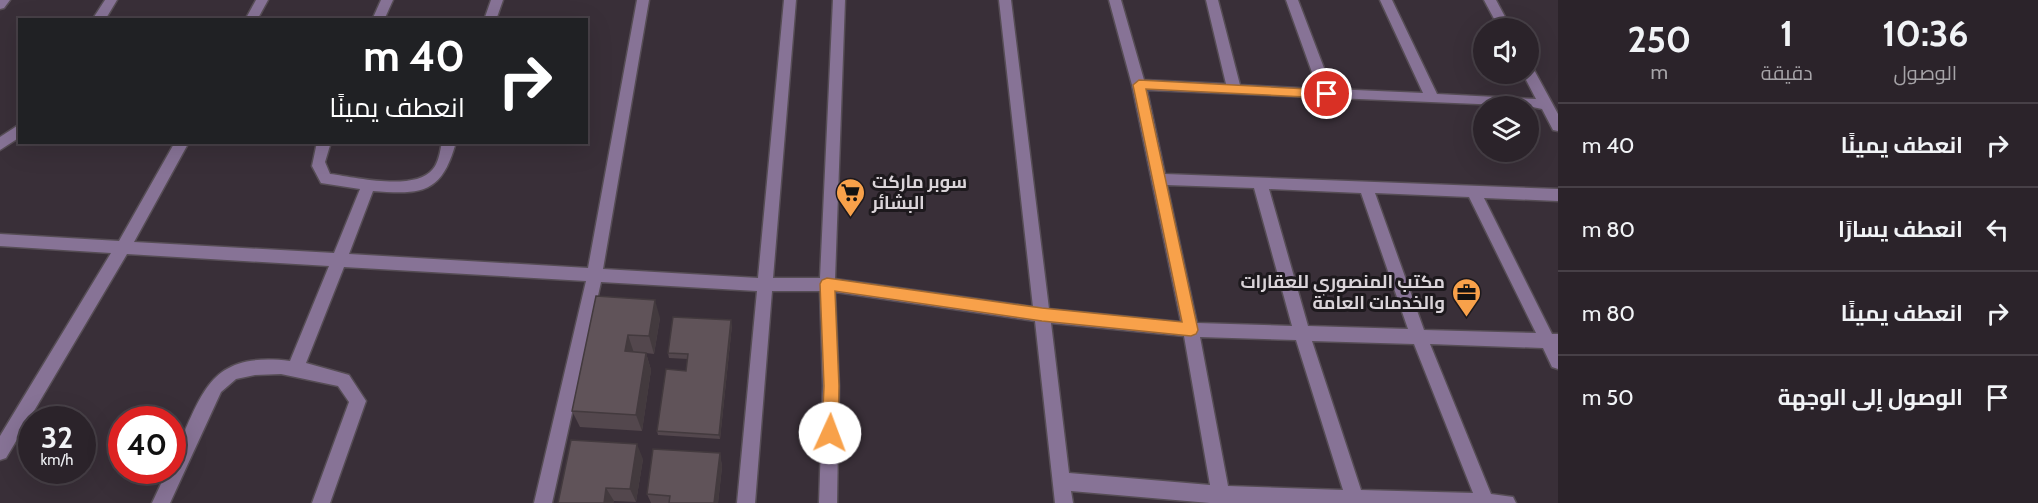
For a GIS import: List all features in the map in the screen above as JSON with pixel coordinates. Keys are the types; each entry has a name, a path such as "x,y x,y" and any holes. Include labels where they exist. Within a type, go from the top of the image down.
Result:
{"street":[{"path":"0,5 4,0"},
{"path":"99,18 111,0"},
{"path":"252,18 262,0"},
{"path":"379,18 387,0"},
{"path":"491,18 497,0"},
{"path":"543,503 595,274 644,0"},
{"path":"746,503 790,0"},
{"path":"828,503 831,386 827,284 839,0"},
{"path":"1005,0 1064,503"},
{"path":"1115,0 1139,85 1161,179 1221,499"},
{"path":"1212,0 1234,89"},
{"path":"1292,0 1327,94"},
{"path":"1386,0 1432,98"},
{"path":"1490,0 1500,18"},
{"path":"1535,84 1558,126"},
{"path":"1139,85 1546,104"},
{"path":"0,145 18,131"},
{"path":"0,452 123,247 181,144"},
{"path":"323,144 317,158 319,171 326,179 412,188 426,183 438,174 448,144"},
{"path":"1161,179 1558,195"},
{"path":"296,367 369,183"},
{"path":"1260,183 1302,333 1355,501"},
{"path":"1366,187 1419,337 1486,503"},
{"path":"1474,192 1553,341 1558,362"},
{"path":"0,240 764,285 827,284 1042,315 1191,330 1553,341"},
{"path":"161,503 215,387 240,369 296,367 344,380 358,401 321,503"},
{"path":"1061,481 1221,499 1506,503"}],"building":[{"path":"596,296 655,300 649,336 628,335 625,351 646,353 636,415 572,411"},
{"path":"673,317 731,320 719,435 657,431 666,369 686,371 688,354 668,353"},
{"path":"571,440 637,444 630,489 606,488 604,503 558,503"},
{"path":"653,449 720,453 714,503 669,503 670,496 647,494"}],"place":[{"name":"سوبر ماركت البشائر","path":"851,218"},
{"name":"مكتب المنصوري للعقارات والخدمات العامة","path":"1466,318"}],"route":[{"path":"830,433 831,386 827,284 1042,315 1191,330 1161,179 1139,85 1327,94"}]}
